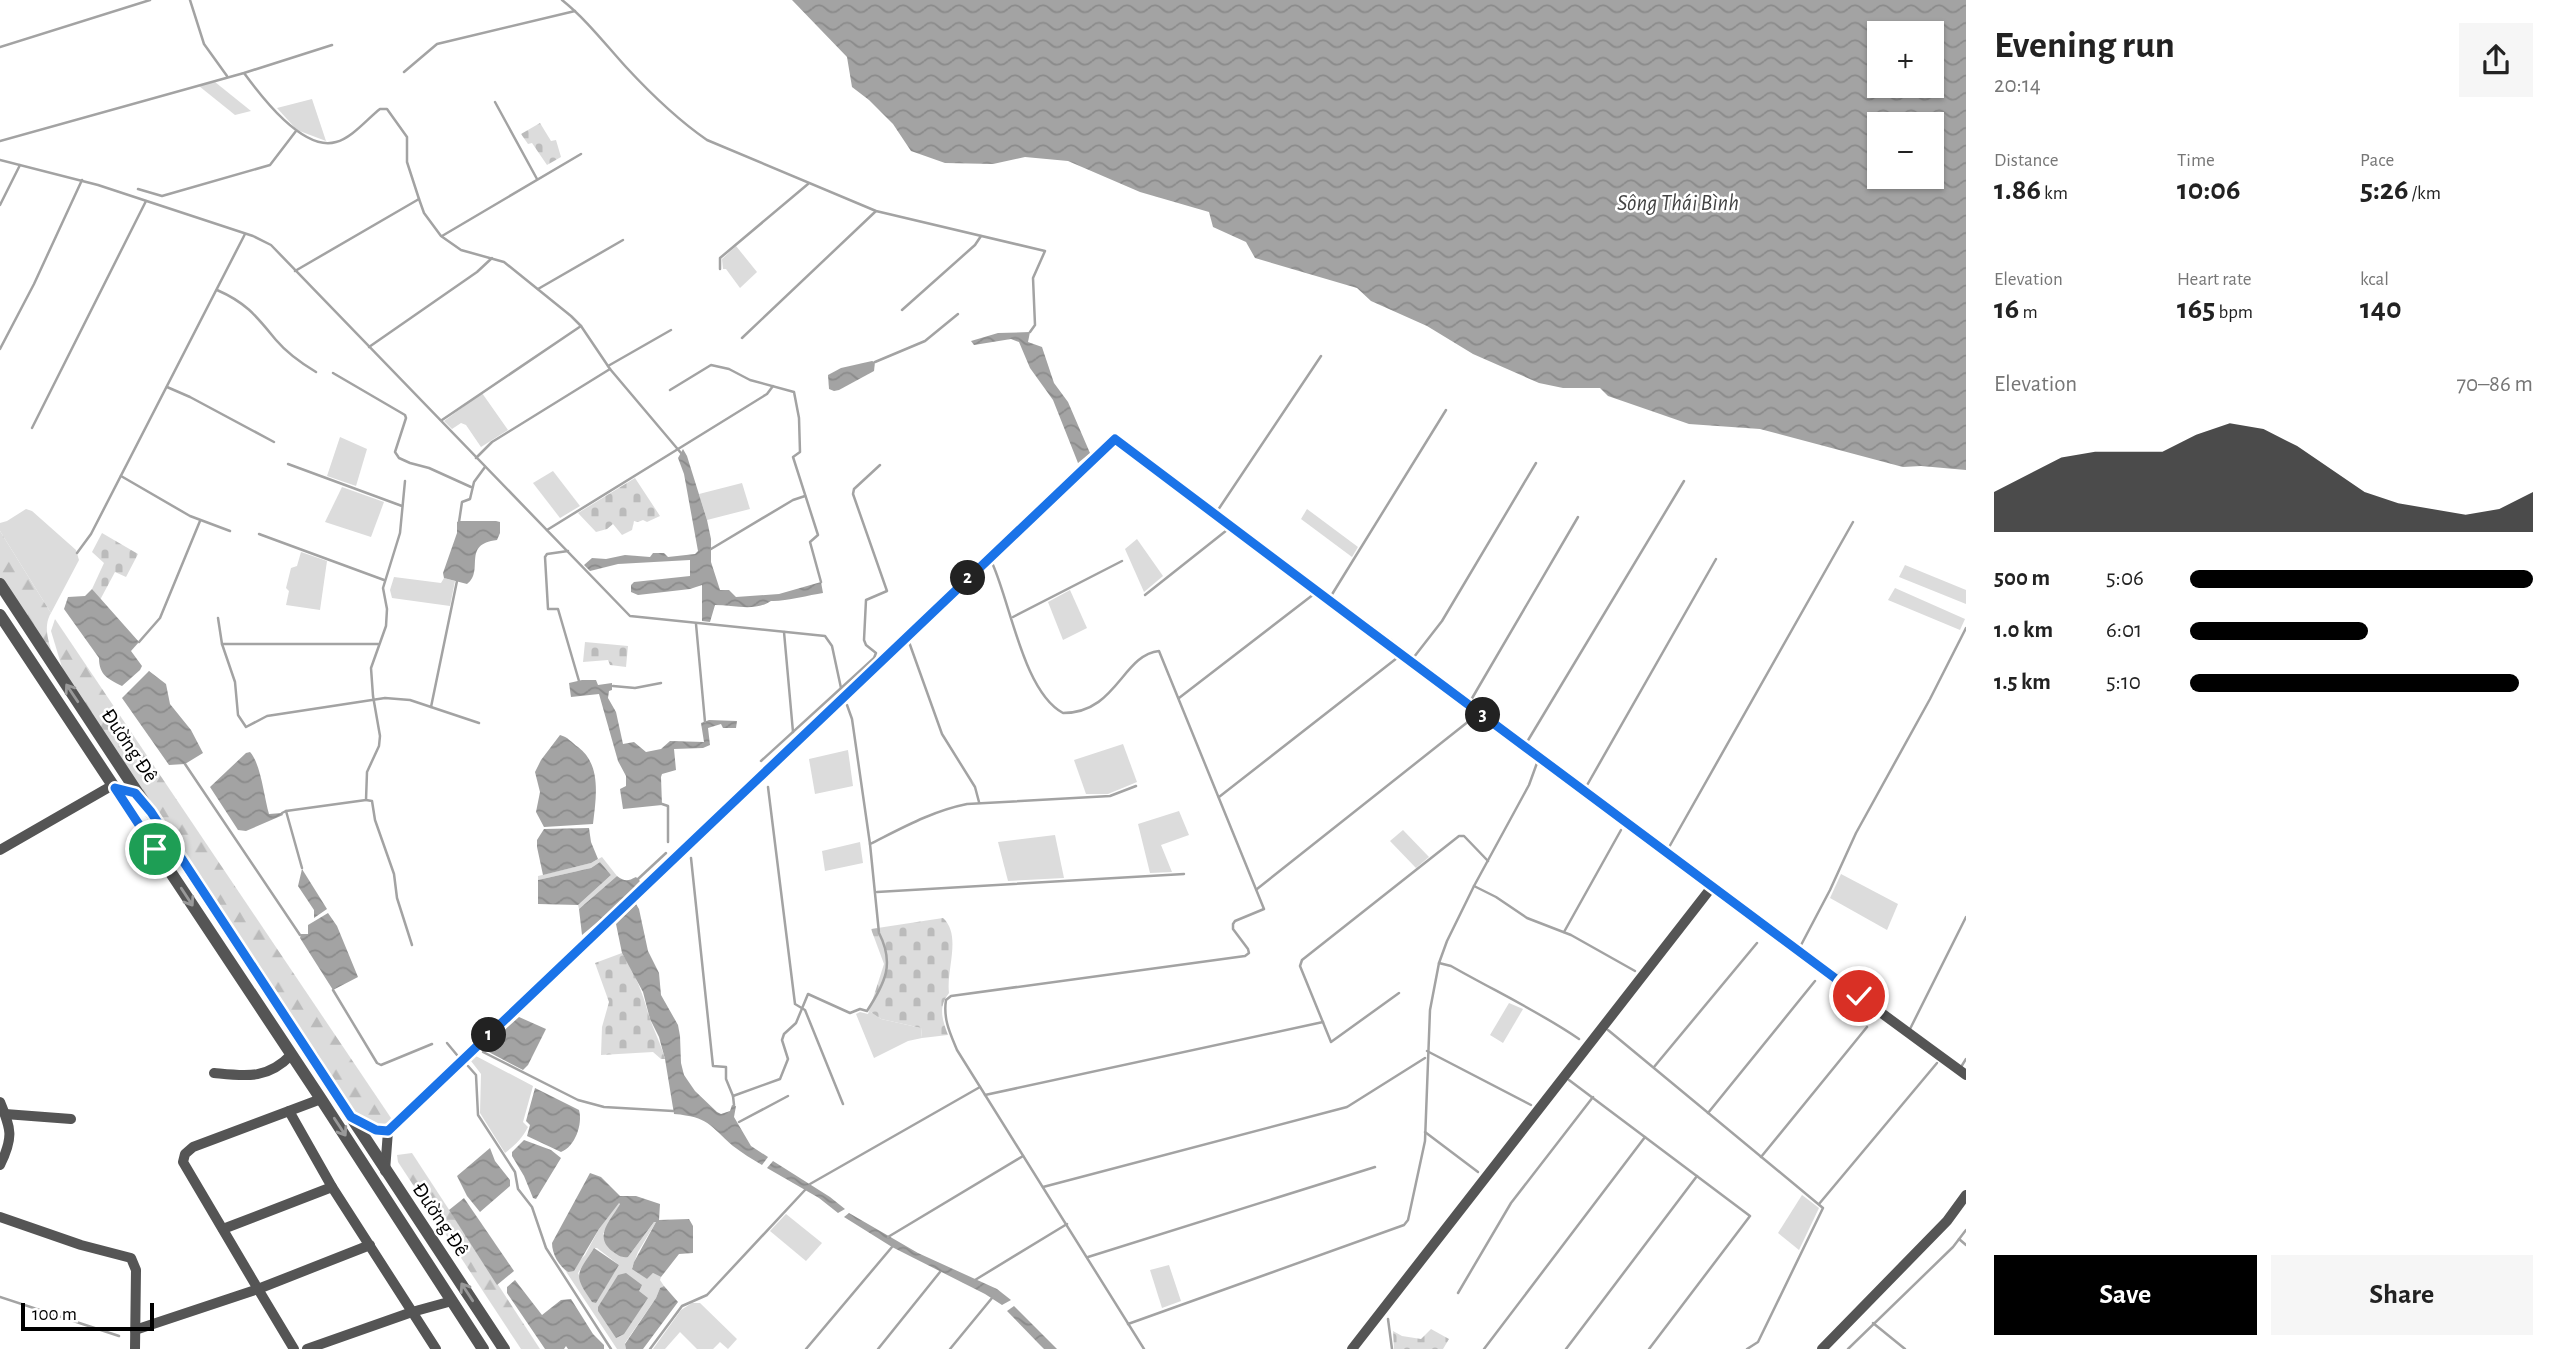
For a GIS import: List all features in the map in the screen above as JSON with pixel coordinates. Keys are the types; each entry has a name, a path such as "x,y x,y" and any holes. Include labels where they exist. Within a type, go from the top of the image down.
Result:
{"street":[{"path":"385,1171 388,1131 1115,439 1711,888 1966,1075"},
{"name":"Đường Đê","path":"0,584 505,1349"},
{"name":"Đường Đê","path":"0,615 483,1349"},
{"path":"114,787 116,758"},
{"path":"2,846 114,787 135,793 151,812"},
{"path":"1352,1349 1711,888"},
{"path":"214,1073 261,1074 273,1071 291,1055"},
{"path":"293,1349 183,1162 185,1154 193,1147 321,1099"},
{"path":"0,1101 11,1134 9,1146 0,1164"},
{"path":"289,1111 332,1187 436,1349"},
{"path":"5,1114 71,1119"},
{"path":"351,1117 376,1130 388,1131"},
{"path":"223,1228 332,1187"},
{"path":"1822,1349 1947,1221 1966,1195"},
{"path":"0,1217 81,1245 131,1258 136,1270 135,1349"},
{"path":"307,1349 412,1312 452,1301 425,1228"},
{"path":"135,1330 258,1289 370,1245"}],"green space":[{"path":"215,82 251,111 235,115 199,86"},
{"path":"312,99 326,141 297,130 277,108"},
{"path":"540,123 551,141 556,140 561,157 547,165 532,143 528,144 521,134"},
{"path":"736,246 757,272 740,288 726,269 723,269 722,259"},
{"path":"482,393 508,430 481,447 466,425 461,423 452,429 444,421"},
{"path":"340,437 367,449 356,486 327,476"},
{"path":"553,471 580,506 560,518 533,483"},
{"path":"635,478 660,516 647,522 634,521 632,530 622,535 613,524 596,532 578,513"},
{"path":"742,483 750,509 707,520 699,494"},
{"path":"342,487 384,502 371,537 325,522"},
{"path":"26,509 32,511 76,550 79,560 51,613 0,531 0,523"},
{"path":"1307,509 1358,547 1352,557 1301,519"},
{"path":"0,531 51,613 47,630 54,660 0,578"},
{"path":"102,533 138,554 126,577 115,572 100,600 92,589 104,563 92,552"},
{"path":"1137,539 1163,576 1144,592 1125,549"},
{"path":"301,552 327,561 320,610 286,605 289,591 286,588 291,568 297,566"},
{"path":"1905,565 1966,590 1966,604 1899,577"},
{"path":"394,577 441,583 444,578 455,581 450,606 392,598 390,590"},
{"path":"1895,588 1965,619 1960,630 1888,600"},
{"path":"1070,590 1087,628 1063,640 1048,602"},
{"path":"55,619 391,1118 388,1123 367,1122 350,1109 64,674 51,631"},
{"path":"585,642 628,646 626,667 610,665 608,660 583,662"},
{"path":"1123,744 1137,782 1108,794 1086,794 1074,760"},
{"path":"848,750 853,786 815,794 809,759"},
{"path":"1179,811 1189,835 1161,845 1172,872 1150,873 1138,824"},
{"path":"1403,830 1429,857 1416,868 1390,841"},
{"path":"1055,835 1064,878 1008,881 998,842"},
{"path":"860,842 863,863 825,871 822,851"},
{"path":"602,857 617,876 579,909 578,905 611,875 600,862 591,868 538,880 538,876 591,863"},
{"path":"1841,874 1898,904 1887,930 1830,898"},
{"path":"943,918 952,934 949,993 942,1008 948,1035 922,1038 921,1028 881,1019 869,1011 884,964 871,929"},
{"path":"622,953 638,983 665,1059 653,1052 601,1055 602,1027 609,1002 595,963"},
{"path":"1509,1003 1523,1009 1503,1043 1490,1035"},
{"path":"869,1011 881,1019 921,1028 922,1038 908,1041 874,1058 856,1014 868,1014"},
{"path":"474,1055 533,1086 523,1122 528,1127 518,1142 505,1153 480,1113 481,1074 471,1061"},
{"path":"412,1153 540,1349 521,1349 398,1162 397,1155"},
{"path":"1802,1195 1819,1208 1799,1250 1778,1233"},
{"path":"619,1202 603,1234 622,1257 628,1257 656,1222 632,1268 647,1279 653,1273 661,1277 664,1286 660,1288 625,1343 626,1349 617,1349 565,1270 568,1272 585,1255 599,1229","holes":["594,1248 619,1265 596,1302 592,1302 578,1273"]},
{"path":"786,1214 822,1243 806,1261 770,1231"},
{"path":"1169,1265 1181,1301 1162,1308 1150,1270"},
{"path":"692,1303 700,1303 737,1339 728,1349 720,1342 713,1349 697,1349 680,1332 665,1349 653,1349 681,1310"},
{"path":"1431,1329 1449,1339 1443,1349 1394,1349 1393,1331 1402,1336 1421,1339"}],"water":[{"name":"Sông Thái Bình","path":"792,0 1966,0 1966,470 1903,467 1760,429 1689,424 1608,396 1600,388 1563,388 1539,383 1473,354 1427,326 1371,301 1357,288 1255,258 1246,242 1213,227 1209,212 1140,192 1068,161 1025,157 993,164 945,163 911,151 893,124 852,87 847,57"},
{"path":"1030,332 1028,342 1042,347 1054,383 1068,402 1090,453 1078,463 1053,400 1030,368 1019,342 1011,339 974,345 971,341 998,333"},
{"path":"875,362 874,371 839,390 829,389 828,375 841,368"},
{"path":"683,449 707,520 711,539 711,562 720,590 729,590 736,597 779,594 821,582 823,593 751,607 715,605 710,622 702,621 702,585 638,595 631,592 634,582 690,576 690,560 618,564 590,571 584,565 592,558 606,559 625,555 650,557 653,553 664,553 668,557 695,554 698,551 684,474 678,458"},
{"path":"457,522 500,522 497,540 486,543 476,552 474,572 467,584 444,578 443,573 457,533"},
{"path":"92,589 139,642 131,651 142,666 122,686 103,672 99,658 64,609 68,597 85,596"},
{"path":"149,671 166,684 170,704 191,730 203,753 185,764 169,765 122,698"},
{"path":"596,680 598,685 612,683 608,698 616,712 623,744 634,742 646,752 661,749 670,741 704,742 701,723 709,720 737,721 736,728 723,728 721,724 708,728 710,745 703,748 674,749 676,770 662,774 661,777 662,805 623,809 620,789 626,786 626,776 618,761 599,694 571,697 569,683"},
{"path":"560,735 586,754 591,763 596,782 593,824 544,827 536,812 540,792 535,772"},
{"path":"250,752 260,772 269,814 283,815 246,831 238,830 210,787"},
{"path":"589,828 598,859 543,875 537,840 544,829"},
{"path":"600,862 611,875 578,905 538,904 538,880 591,868"},
{"path":"302,869 327,909 314,918 314,910 298,886"},
{"path":"617,876 626,880 636,877 640,881 612,910 582,935 579,909"},
{"path":"636,904 648,951 659,973 661,995 678,1025 684,1075 695,1091 717,1112 721,1114 730,1111 732,1105 736,1106 734,1117 751,1146 768,1157 762,1165 743,1154 708,1123 695,1117 674,1114 659,1037 650,1019 643,992 622,953 616,924"},
{"path":"328,913 337,926 358,977 333,990 300,938 301,934 308,934 308,925"},
{"path":"519,1017 546,1029 523,1070 483,1049"},
{"path":"535,1088 579,1110 577,1134 561,1152 527,1136 530,1125 526,1121"},
{"path":"524,1140 551,1150 561,1158 536,1199 533,1198 512,1156 512,1152"},
{"path":"490,1148 495,1161 510,1180 510,1186 480,1212 467,1196 457,1176"},
{"path":"773,1161 845,1209 838,1213 819,1198 767,1168"},
{"path":"590,1173 601,1177 620,1196 636,1196 660,1204 659,1220 689,1219 693,1226 693,1253 679,1254 661,1277 653,1273 647,1279 632,1269 656,1222 628,1257 620,1256 612,1251 604,1240 606,1228 619,1203 599,1229 574,1271 568,1272 559,1263 552,1243"},
{"path":"464,1198 514,1271 497,1285 449,1210"},
{"path":"849,1213 918,1253 997,1289 1011,1300 1002,1305 892,1247 844,1217"},
{"path":"594,1248 619,1265 596,1303 592,1302 586,1293 579,1275"},
{"path":"626,1273 642,1285 639,1291 648,1298 624,1334 616,1338 598,1307 618,1275"},
{"path":"515,1280 542,1315 561,1300 571,1299 593,1334 604,1345 604,1349 568,1349 566,1346 564,1349 545,1349 507,1293 507,1287"},
{"path":"664,1286 678,1302 643,1349 626,1349 625,1344 660,1288"},
{"path":"1014,1306 1057,1349 1044,1349 1039,1344 1007,1311"}],"waterway":[{"path":"0,47 150,0"},
{"path":"190,0 204,44 227,76"},
{"path":"562,0 588,24 655,97 707,140 876,211 1045,251 1033,278 1035,325 1030,332"},
{"path":"404,72 437,44 575,11"},
{"path":"0,141 244,73 332,45"},
{"path":"244,73 284,120 310,139 323,143 342,140 380,109 387,109 407,137 407,162 419,199 424,213 441,236 461,250 504,262 571,316 581,326 610,369 681,453"},
{"path":"495,102 537,179"},
{"path":"138,189 162,196 270,165 296,131"},
{"path":"442,236 581,154"},
{"path":"0,160 98,185 253,236 271,245 630,616 825,636 832,646 841,688"},
{"path":"0,205 20,165"},
{"path":"0,349 34,284 82,180"},
{"path":"720,269 720,258 808,184"},
{"path":"295,271 419,199"},
{"path":"32,428 146,201"},
{"path":"742,338 876,211"},
{"path":"77,553 91,534 245,234"},
{"path":"902,310 975,245 981,236"},
{"path":"538,289 623,240"},
{"path":"369,347 477,272 492,258"},
{"path":"217,290 244,305 285,349 316,372"},
{"path":"875,362 925,341 958,314"},
{"path":"442,420 581,326"},
{"path":"608,366 671,330"},
{"path":"1218,510 1321,356"},
{"path":"670,390 711,365 729,369 750,380 794,392 799,418 800,452 793,457 818,535 810,542 821,582"},
{"path":"476,458 492,442 610,369"},
{"path":"333,373 405,415 395,452 399,458 471,487"},
{"path":"547,530 767,394 773,386"},
{"path":"167,387 274,442"},
{"path":"1331,596 1446,410"},
{"path":"1414,657 1442,621 1536,463"},
{"path":"288,464 402,506"},
{"path":"761,761 874,658 876,653 864,640 866,600 887,591 853,494 854,489 880,465"},
{"path":"459,522 462,502 470,499 474,482 485,467"},
{"path":"121,476 190,516 230,531"},
{"path":"282,813 366,800 367,772 379,746 380,736 371,668 386,626 387,609 383,588 400,533 405,481"},
{"path":"1527,742 1684,481"},
{"path":"711,549 793,500 805,496"},
{"path":"1471,700 1578,517"},
{"path":"139,642 160,618 200,521"},
{"path":"1668,849 1853,522"},
{"path":"1145,595 1227,530"},
{"path":"259,534 384,580"},
{"path":"568,551 547,554 545,557 548,609 558,609 579,681"},
{"path":"1586,787 1716,559"},
{"path":"1013,617 1122,561"},
{"path":"993,565 1028,668 1038,687 1063,713 1096,704 1136,662 1159,651 1264,909 1233,924 1233,929 1248,949 1249,953 1245,956 951,996 946,1000 946,1020 957,1050 1144,1349"},
{"path":"431,707 457,581"},
{"path":"1179,698 1314,594"},
{"path":"218,618 222,644 235,682 238,715 246,727 267,716 385,698 410,700 479,723"},
{"path":"1364,620 1479,706"},
{"path":"696,624 705,722"},
{"path":"1800,947 1856,833 1966,628"},
{"path":"784,632 793,732"},
{"path":"909,642 942,734 975,787 979,802"},
{"path":"222,644 378,644"},
{"path":"1219,797 1397,658"},
{"path":"613,686 635,688 661,683"},
{"path":"691,858 713,1066 726,1067 726,1079 733,1096 780,1079 788,1059 782,1040 784,1034 796,1023 808,994 850,1013 860,1009 867,1011 886,973 886,954 879,933 870,844 852,719 847,705"},
{"path":"1257,889 1474,717"},
{"path":"1512,732 1624,816"},
{"path":"1128,1324 1404,1225 1408,1220 1425,1141 1430,1010 1439,963 1447,941 1529,785 1537,763"},
{"path":"185,764 300,935"},
{"path":"870,844 929,816 967,804 1110,796 1136,786"},
{"path":"768,787 795,1004 805,1010 843,1104"},
{"path":"366,800 372,801 375,820 394,874 397,898 412,945"},
{"path":"662,804 668,806 668,842"},
{"path":"286,811 302,868"},
{"path":"1564,932 1621,830"},
{"path":"1399,993 1331,1042 1300,966 1302,960 1459,836 1464,836 1488,861"},
{"path":"638,879 666,853"},
{"path":"877,892 1184,874"},
{"path":"1474,886 1527,918 1571,935 1635,971"},
{"path":"1910,1029 1966,917"},
{"path":"1654,1067 1757,943"},
{"path":"1439,963 1451,966 1579,1039"},
{"path":"1708,1113 1815,981"},
{"path":"333,990 377,1063 381,1065 432,1044"},
{"path":"985,1095 1323,1022"},
{"path":"1761,1157 1867,1027"},
{"path":"1608,1030 1823,1208 1758,1342 1747,1349"},
{"path":"447,1043 457,1055"},
{"path":"1427,1051 1531,1105"},
{"path":"483,1052 578,1100 604,1107 673,1111"},
{"path":"1043,1187 1347,1107 1425,1058"},
{"path":"1961,1067 1966,1059"},
{"path":"1819,1204 1937,1063"},
{"path":"468,1066 476,1075 478,1115 515,1172 518,1189 532,1207 546,1248 611,1349"},
{"path":"1569,1080 1750,1216 1649,1349"},
{"path":"810,1184 980,1087"},
{"path":"733,1096 734,1105"},
{"path":"739,1122 788,1096"},
{"path":"1458,1293 1511,1203 1593,1097"},
{"path":"1425,1132 1478,1172"},
{"path":"1484,1349 1645,1137"},
{"path":"888,1237 1023,1156"},
{"path":"1088,1257 1375,1167"},
{"path":"1566,1349 1697,1176"},
{"path":"650,1349 682,1306 707,1295 805,1190"},
{"path":"975,1280 1067,1224"},
{"path":"1848,1349 1953,1247 1966,1230"},
{"path":"1959,1239 1966,1245"},
{"path":"806,1349 892,1247"},
{"path":"878,1349 940,1272"},
{"path":"0,1297 119,1336"},
{"path":"950,1349 992,1298"},
{"path":"1388,1319 1392,1349"},
{"path":"1873,1323 1905,1349"}],"route":[{"path":"155,849 115,788 135,793 151,812 351,1117 376,1130 388,1131 1115,439 1711,888 1859,996"}]}
